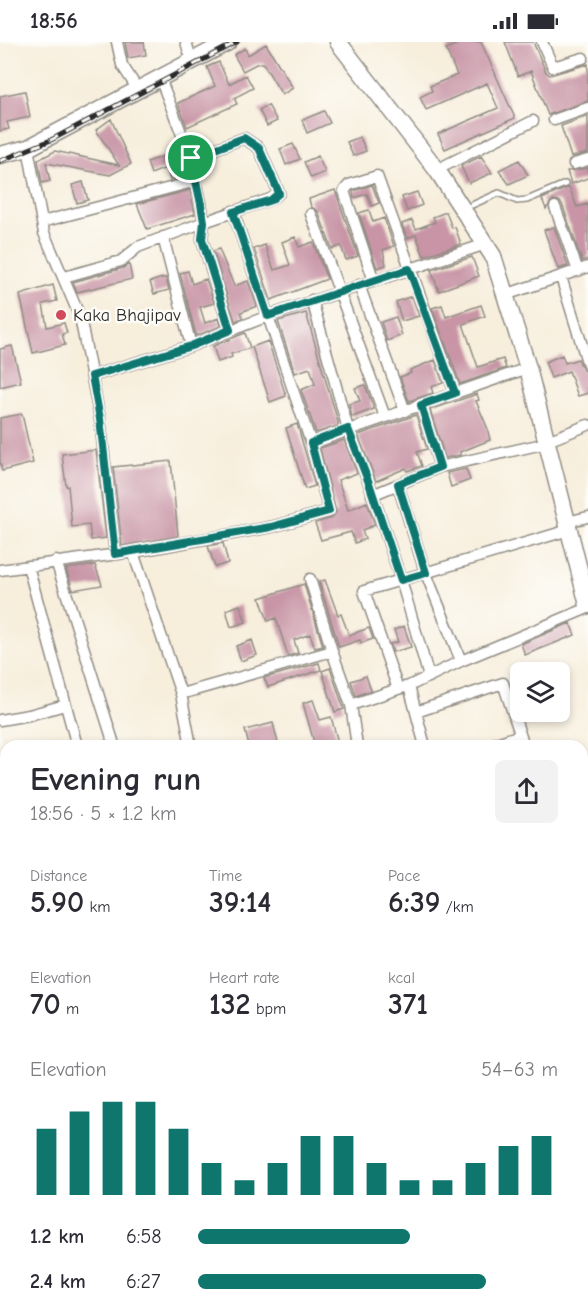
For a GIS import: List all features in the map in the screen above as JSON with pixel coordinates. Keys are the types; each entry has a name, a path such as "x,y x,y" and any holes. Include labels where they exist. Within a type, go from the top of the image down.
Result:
{"street":[{"path":"117,42 122,65 133,82"},
{"path":"0,146 22,141 133,82 187,47 208,42"},
{"path":"0,155 28,148 228,42"},
{"path":"338,42 437,170 494,256 577,522 588,571"},
{"path":"349,42 446,165 500,249 540,378 551,440"},
{"path":"542,42 553,67 583,58"},
{"path":"160,78 191,158 204,222 202,239 230,330"},
{"path":"554,120 588,108"},
{"path":"446,165 532,121"},
{"path":"64,277 121,261 138,247 271,200 279,193 259,148 244,138 191,158"},
{"path":"28,148 44,233 80,317 100,419 115,554"},
{"path":"574,164 588,160"},
{"path":"374,281 344,191 349,185 377,176 455,393"},
{"path":"42,222 196,181"},
{"path":"514,292 583,269 555,207"},
{"path":"0,570 134,552 271,527 329,511 311,443 233,212"},
{"path":"311,214 386,417"},
{"path":"163,237 191,346"},
{"path":"92,376 191,346 312,300 486,244"},
{"path":"561,277 588,365"},
{"path":"359,285 405,411"},
{"path":"312,300 348,429 401,580 429,676"},
{"path":"311,443 528,368"},
{"path":"421,405 440,467"},
{"path":"372,495 440,467 551,440 588,425"},
{"path":"398,484 426,573 461,662"},
{"path":"424,740 416,712 403,688 363,591 426,573 577,522"},
{"path":"351,705 403,688 588,607 577,522"},
{"path":"134,552 181,694 190,740"},
{"path":"56,561 113,740"},
{"path":"28,566 75,740"},
{"path":"310,579 351,705 356,740"},
{"path":"181,694 332,651"},
{"path":"416,712 503,683 522,740"},
{"path":"0,720 29,716 65,705"}],"lane":[{"path":"472,205 499,193 517,201 527,200 565,184"}],"building":[{"path":"125,42 144,42 146,55 128,58"},
{"path":"462,42 481,42 515,118 445,149 438,134 498,108 487,83 426,110 420,97 432,91 430,86 457,75 446,49"},
{"path":"505,42 533,42 546,72 550,75 588,64 588,101 548,115 531,71 518,76"},
{"path":"266,44 293,88 282,95 263,63 243,71 234,55 245,48 248,55"},
{"path":"219,62 229,84 246,75 253,88 234,98 237,104 187,127 178,103 215,86 207,67"},
{"path":"25,91 30,117 7,122 9,129 0,131 0,96"},
{"path":"268,105 277,121 267,126 259,110"},
{"path":"324,111 330,123 307,133 302,120"},
{"path":"588,116 588,153 571,157 561,126"},
{"path":"111,119 131,164 110,175 46,163 50,181 42,183 38,160 55,151 119,165 96,130"},
{"path":"360,137 366,151 353,156 347,142"},
{"path":"293,144 300,159 286,165 280,149"},
{"path":"176,152 184,176 170,180 166,168 151,174 147,162"},
{"path":"318,156 325,172 311,178 304,162"},
{"path":"481,156 492,173 469,183 461,166"},
{"path":"519,160 528,175 509,184 499,170"},
{"path":"588,168 588,178 571,184 567,171"},
{"path":"83,182 88,200 77,203 72,185"},
{"path":"372,185 379,203 372,206 367,194 354,198 353,191"},
{"path":"569,187 577,207 588,204 588,259 582,261 562,204 553,200 546,209 542,199"},
{"path":"190,190 195,214 147,229 137,204"},
{"path":"335,190 358,256 346,260 341,246 332,249 318,211 311,207 309,199"},
{"path":"417,192 422,205 407,211 402,197"},
{"path":"369,210 373,222 384,218 394,246 383,250 386,265 377,268 359,213"},
{"path":"446,212 461,244 424,256 416,235 407,238 402,224 412,220 416,229 435,222 433,217"},
{"path":"554,227 568,266 558,269 544,230"},
{"path":"295,237 299,247 313,242 327,279 271,300 254,249 265,245 274,270 290,265 282,242"},
{"path":"219,249 234,286 248,281 257,306 241,312 243,318 235,321 213,251"},
{"path":"472,257 479,276 439,291 431,270"},
{"path":"129,264 132,279 77,292 73,282 123,268"},
{"path":"188,271 192,284 206,279 214,303 200,307 205,323 219,318 221,326 196,336 180,273"},
{"path":"166,278 169,290 154,294 150,282"},
{"path":"53,285 57,301 43,304 47,327 64,323 67,333 62,334 65,345 33,353 20,295"},
{"path":"412,296 419,316 402,321 396,302"},
{"path":"442,305 446,317 481,305 485,316 463,324 478,367 503,359 506,368 460,384 432,308"},
{"path":"306,313 338,422 338,426 316,433 301,390 315,384 310,368 295,373 278,321"},
{"path":"396,317 402,335 387,341 381,322"},
{"path":"245,333 250,348 231,354 232,357 218,362 213,346"},
{"path":"268,341 286,396 270,402 252,347"},
{"path":"12,346 21,382 0,387 0,349"},
{"path":"562,355 565,363 578,359 583,370 588,372 588,393 578,396 569,371 551,378 545,362"},
{"path":"435,360 443,383 431,387 433,393 409,401 400,377 411,373 410,370"},
{"path":"365,385 374,409 352,417 349,404 360,401 355,388"},
{"path":"477,394 479,400 476,401 490,440 460,452 461,455 445,458 430,410"},
{"path":"22,414 33,463 2,471 0,418"},
{"path":"416,415 427,449 417,452 422,466 407,471 406,468 376,481 358,435"},
{"path":"297,424 315,486 305,489 286,428"},
{"path":"344,440 357,473 338,480 348,510 367,502 375,525 362,530 365,539 355,543 351,532 321,540 315,523 332,518 336,512 320,448"},
{"path":"96,450 106,538 91,540 89,525 72,527 62,454"},
{"path":"171,461 178,536 122,546 113,467"},
{"path":"466,469 470,480 451,487 447,473"},
{"path":"223,543 228,563 215,567 208,546"},
{"path":"95,565 102,585 73,590 66,569"},
{"path":"325,580 338,615 341,614 349,635 369,628 373,639 361,643 360,640 339,647 319,582"},
{"path":"304,584 323,646 315,648 310,634 294,640 298,653 288,656 276,618 268,621 260,598"},
{"path":"240,605 246,622 231,627 226,610"},
{"path":"570,623 575,635 525,655 521,644"},
{"path":"404,626 411,647 393,652 390,644 398,642 394,630"},
{"path":"252,640 257,655 241,661 236,646"},
{"path":"319,663 321,670 268,687 264,678"},
{"path":"330,668 344,709 335,712 322,671"},
{"path":"366,676 371,690 356,696 351,681"},
{"path":"313,700 320,720 331,717 337,740 313,740 303,703"},
{"path":"273,723 277,740 248,740 245,730"}],"railway":[{"path":"0,161 51,140 237,42"}],"place":[{"name":"Kaka Bhajipav","path":"61,315"}],"route":[{"path":"244,138 259,148 277,184 279,193 271,200 233,212 268,316 409,269 455,393 421,405 440,467 398,484 426,573 401,580 369,483 348,429 311,443 329,511 271,527 115,554 100,419 92,376 191,346 230,330 202,239 204,222 191,158 244,138"}]}
